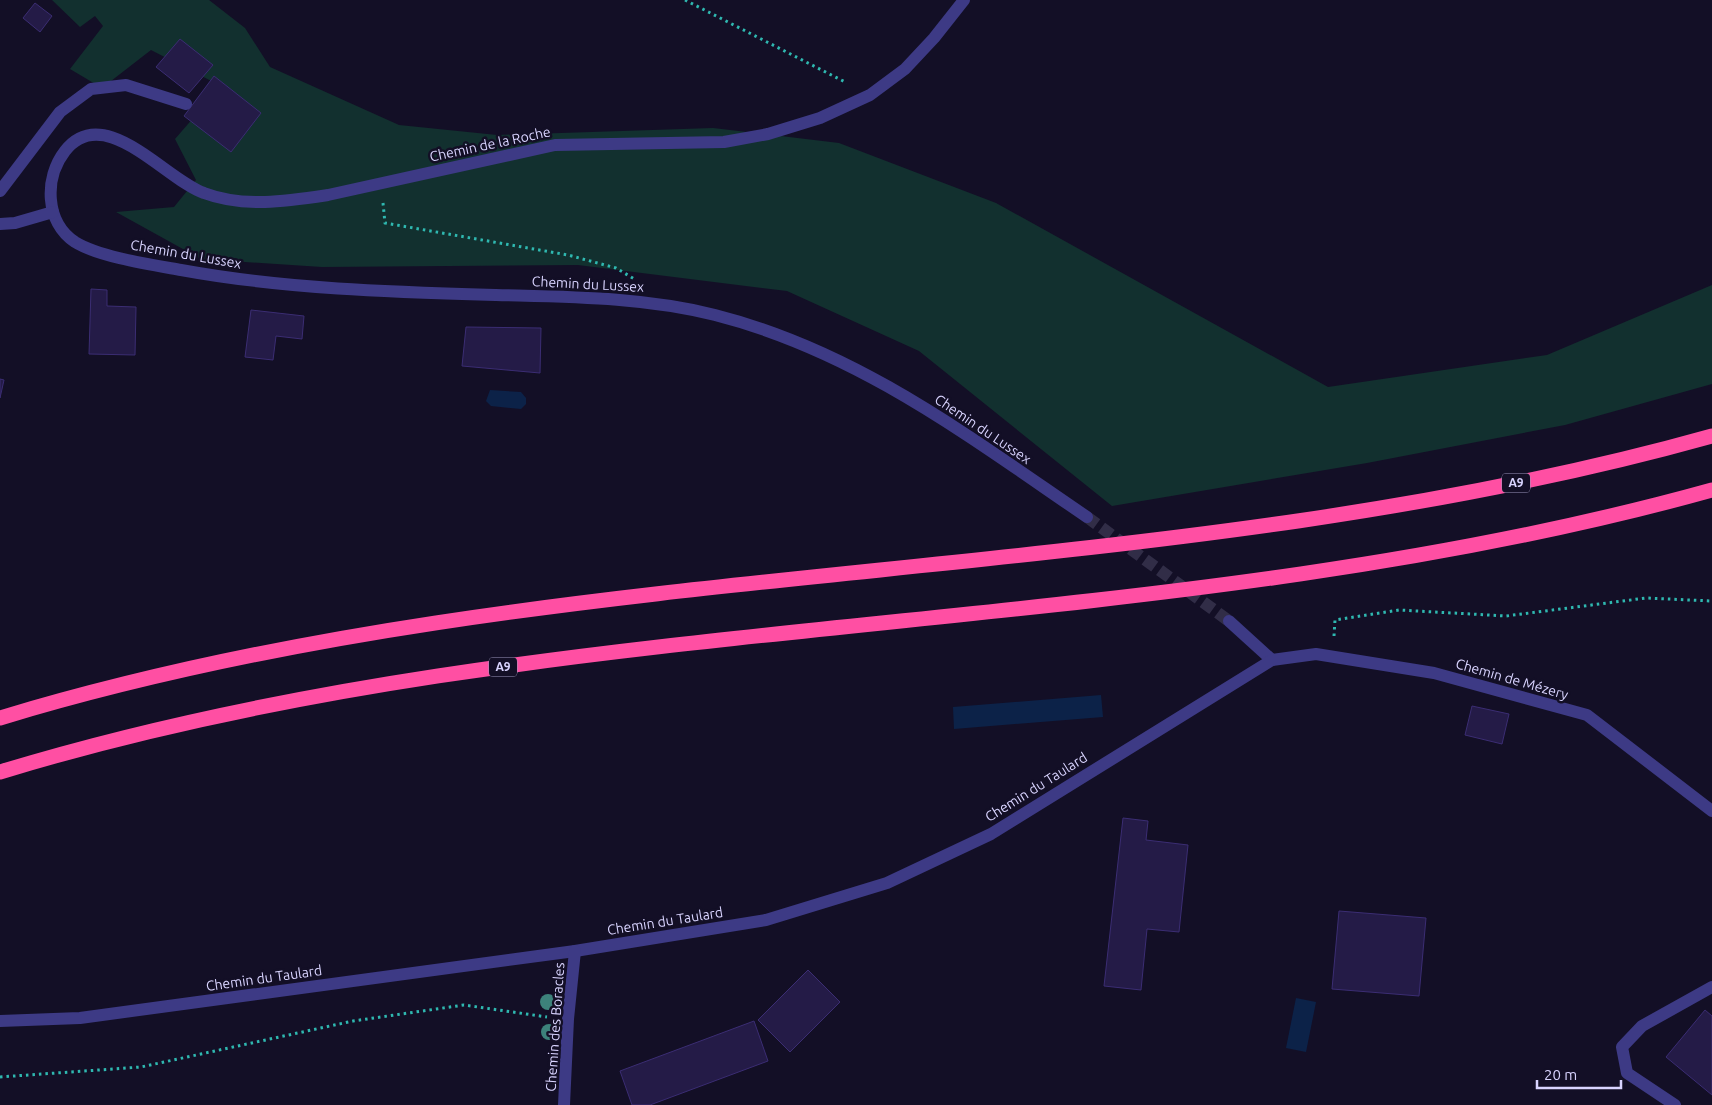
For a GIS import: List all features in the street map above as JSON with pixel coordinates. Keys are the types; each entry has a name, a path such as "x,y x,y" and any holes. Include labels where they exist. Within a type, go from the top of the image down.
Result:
{"highway":[{"name":"A9","path":"0,718 162,675 307,645 394,630 626,597 1165,538 1317,518 1482,490 1656,452 1712,436"},
{"name":"A9","path":"0,772 174,726 260,707 402,682 631,649 1169,591 1325,570 1482,544 1652,506 1712,490"}],"street":[{"name":"Chemin de la Roche","path":"52,212 50,193 52,176 58,160 68,147 78,139 90,135 115,138 130,145 168,173 203,193 222,198 254,202 290,201 328,195 555,144 724,142 768,134 820,118 870,95 905,69 934,38 964,0"},
{"path":"0,191 60,112 91,89 126,85 186,104"},
{"path":"0,224 15,223 52,212"},
{"name":"Chemin du Lussex","path":"52,212 61,228 73,240 86,247 153,265 214,276 379,292 609,299 662,304 715,315 791,338 854,366 913,400 1087,517"},
{"path":"1229,620 1272,660"},
{"name":"Chemin de Mézery","path":"1272,660 1316,654 1434,673 1587,715 1712,811"},
{"name":"Chemin du Taulard","path":"0,1021 80,1018 575,951 766,920 887,882 991,834 1272,660"},
{"name":"Chemin des Boracles","path":"564,1105 568,1019 575,951"},
{"path":"1676,1105 1627,1073 1622,1047 1642,1026 1712,987"}],"path":[{"path":"685,0 870,95"},
{"path":"383,200 385,223 568,255 616,268 639,282 629,281"},
{"path":"1335,620 1399,610 1506,616 1646,598 1712,601"},
{"path":"0,1077 141,1067 353,1021 464,1005 568,1019"}],"green space":[{"path":"52,0 209,0 245,28 270,67 399,125 497,135 713,128 839,143 996,203 1328,387 1547,355 1712,285 1712,384 1565,425 1367,463 1112,506 919,351 787,291 578,265 322,267 201,259 116,212 174,207 196,180 175,139 221,86 151,50 102,88 70,69 103,26 95,16 80,27"}],"water":[{"path":"490,390 521,392 526,398 526,404 521,409 491,406 486,401"},
{"path":"1101,695 1103,717 954,729 953,707"},
{"path":"1296,998 1316,1002 1306,1052 1286,1048"}],"building":[{"path":"35,3 52,16 40,32 23,18"},
{"path":"180,39 213,65 189,93 156,67"},
{"path":"214,76 261,113 231,152 184,116"},
{"path":"91,289 107,290 107,306 136,307 135,355 89,354"},
{"path":"251,310 304,316 302,339 276,336 273,360 245,357"},
{"path":"466,327 541,328 540,373 462,366"},
{"path":"0,379 4,380 0,398"},
{"path":"1472,706 1509,714 1502,744 1465,735"},
{"path":"1123,818 1148,821 1146,840 1188,845 1179,932 1147,929 1141,990 1104,986"},
{"path":"1339,911 1426,918 1419,996 1332,989"},
{"path":"808,970 840,1002 790,1052 758,1020"},
{"path":"1705,1010 1712,1016 1712,1095 1666,1057"},
{"path":"754,1021 768,1061 650,1105 632,1105 620,1071"}],"tunnel":[{"path":"1087,517 1229,621"}]}
